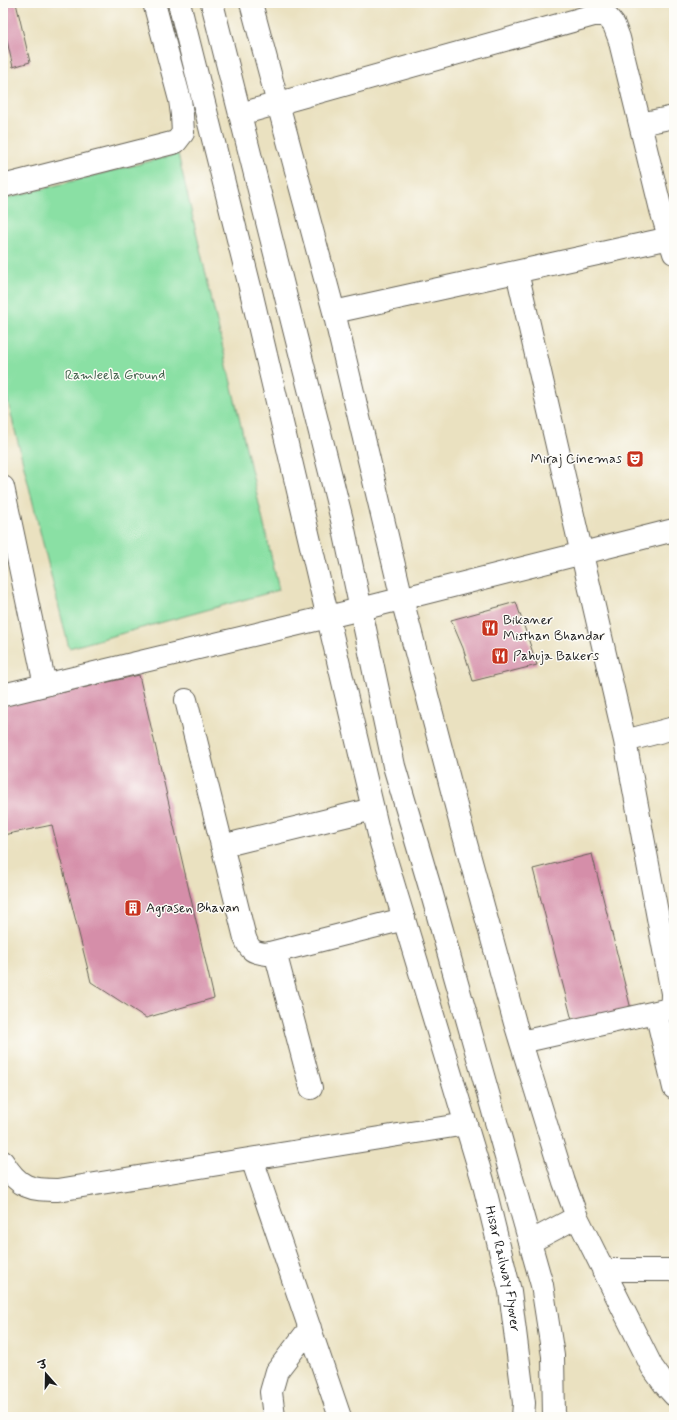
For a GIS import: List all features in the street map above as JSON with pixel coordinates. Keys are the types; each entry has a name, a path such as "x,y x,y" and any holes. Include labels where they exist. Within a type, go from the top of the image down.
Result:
{"street":[{"path":"3,186 176,142 183,133 180,100 154,3"},
{"name":"Hisar Railway Flyover","path":"179,3 250,287 381,843 483,1181 510,1291 524,1404 523,1417"},
{"path":"212,3 342,520 394,766 431,891 542,1285 553,1356 554,1417"},
{"path":"251,3 334,312 402,599 463,832 521,1042 564,1182 577,1217 652,1367 674,1395"},
{"path":"240,114 594,15 606,16 614,25 619,38 640,124 668,208 672,245 517,272 334,312"},
{"path":"640,124 674,117"},
{"path":"517,272 625,741 669,946 672,993 670,1007 665,1010 521,1042"},
{"path":"3,487 45,685"},
{"path":"3,695 328,618 674,530"},
{"path":"186,700 248,947 254,952 266,954 404,919"},
{"path":"625,741 674,728"},
{"path":"222,846 373,809"},
{"path":"275,952 311,1088"},
{"path":"656,1012 674,1088"},
{"path":"3,1162 21,1184 38,1190 58,1190 466,1124"},
{"path":"252,1159 340,1417"},
{"path":"530,1242 577,1217"},
{"path":"603,1270 674,1270"},
{"path":"274,1417 271,1392 277,1371 310,1328"}],"green space":[{"name":"Ramleela Ground","path":"178,154 279,590 69,648 3,382 3,199"}],"building":[{"path":"16,3 30,62 13,67 3,23 3,7"},
{"path":"516,602 537,665 473,681 463,648 451,620"},
{"name":"Agrasen Bhavan","path":"139,675 214,998 146,1018 91,982 52,825 3,835 3,706"},
{"path":"592,854 631,1009 573,1024 533,869"}],"place":[{"name":"Miraj Cinemas","path":"635,459"},
{"name":"Bikaner Misthan Bhandar","path":"490,628"},
{"name":"Pahuja Bakers","path":"500,656"},
{"name":"Agrasen Bhavan","path":"133,908"}]}
